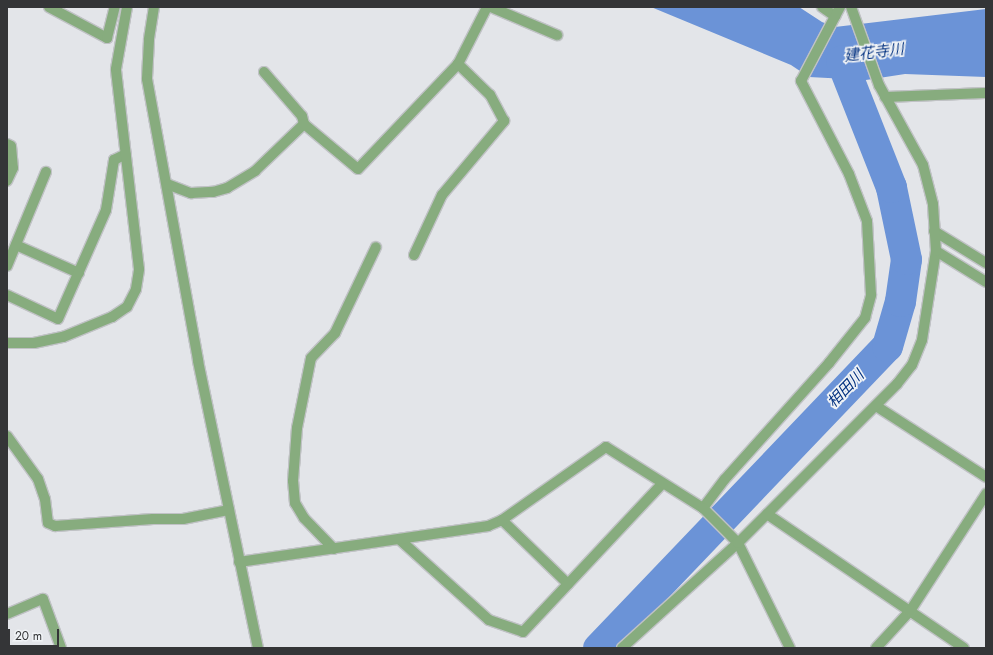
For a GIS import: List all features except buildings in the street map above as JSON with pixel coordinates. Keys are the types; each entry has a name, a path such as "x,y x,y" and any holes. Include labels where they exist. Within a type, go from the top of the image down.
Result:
{"street":[{"path":"49,7 107,38 115,7"},
{"path":"7,346 34,343 63,337 112,317 127,308 136,289 140,270 116,69 127,7"},
{"path":"154,7 149,40 147,79 239,562 258,648"},
{"path":"264,72 302,116 304,124 358,169 458,64 487,7"},
{"path":"490,7 557,35"},
{"path":"703,508 725,479 854,334 865,318 871,296 867,222 849,174 801,81 836,15 822,7"},
{"path":"622,648 738,543 876,406 912,365 922,340 936,251 933,204 923,165 879,85 852,10"},
{"path":"414,255 442,195 504,121 490,95 458,64"},
{"path":"885,97 986,93"},
{"path":"167,184 191,193 213,192 227,188 255,171 304,124"},
{"path":"7,144 11,146 13,168 7,181"},
{"path":"7,295 58,319 106,210 114,160 126,154"},
{"path":"7,266 46,172"},
{"path":"934,231 986,262"},
{"path":"16,245 79,273"},
{"path":"334,548 304,518 295,503 293,481 297,428 311,358 335,333 376,247"},
{"path":"936,251 986,282"},
{"path":"876,406 986,477"},
{"path":"7,436 38,480 45,499 48,523 55,526 153,518 183,520 229,510"},
{"path":"239,562 488,526 502,520 606,447 703,508 738,543 790,648"},
{"path":"399,539 489,620 524,632 663,483"},
{"path":"876,648 910,611 986,494"},
{"path":"767,514 964,648"},
{"path":"502,520 568,584"},
{"path":"7,614 43,599 62,648"}],"water":[{"name":"建花寺川","path":"651,7 799,7 822,22 835,27 986,9 986,77 905,74 866,80 809,77 791,65"}],"waterway":[{"name":"相田川","path":"598,648 887,346 900,301 906,259 891,187 841,60"}]}
